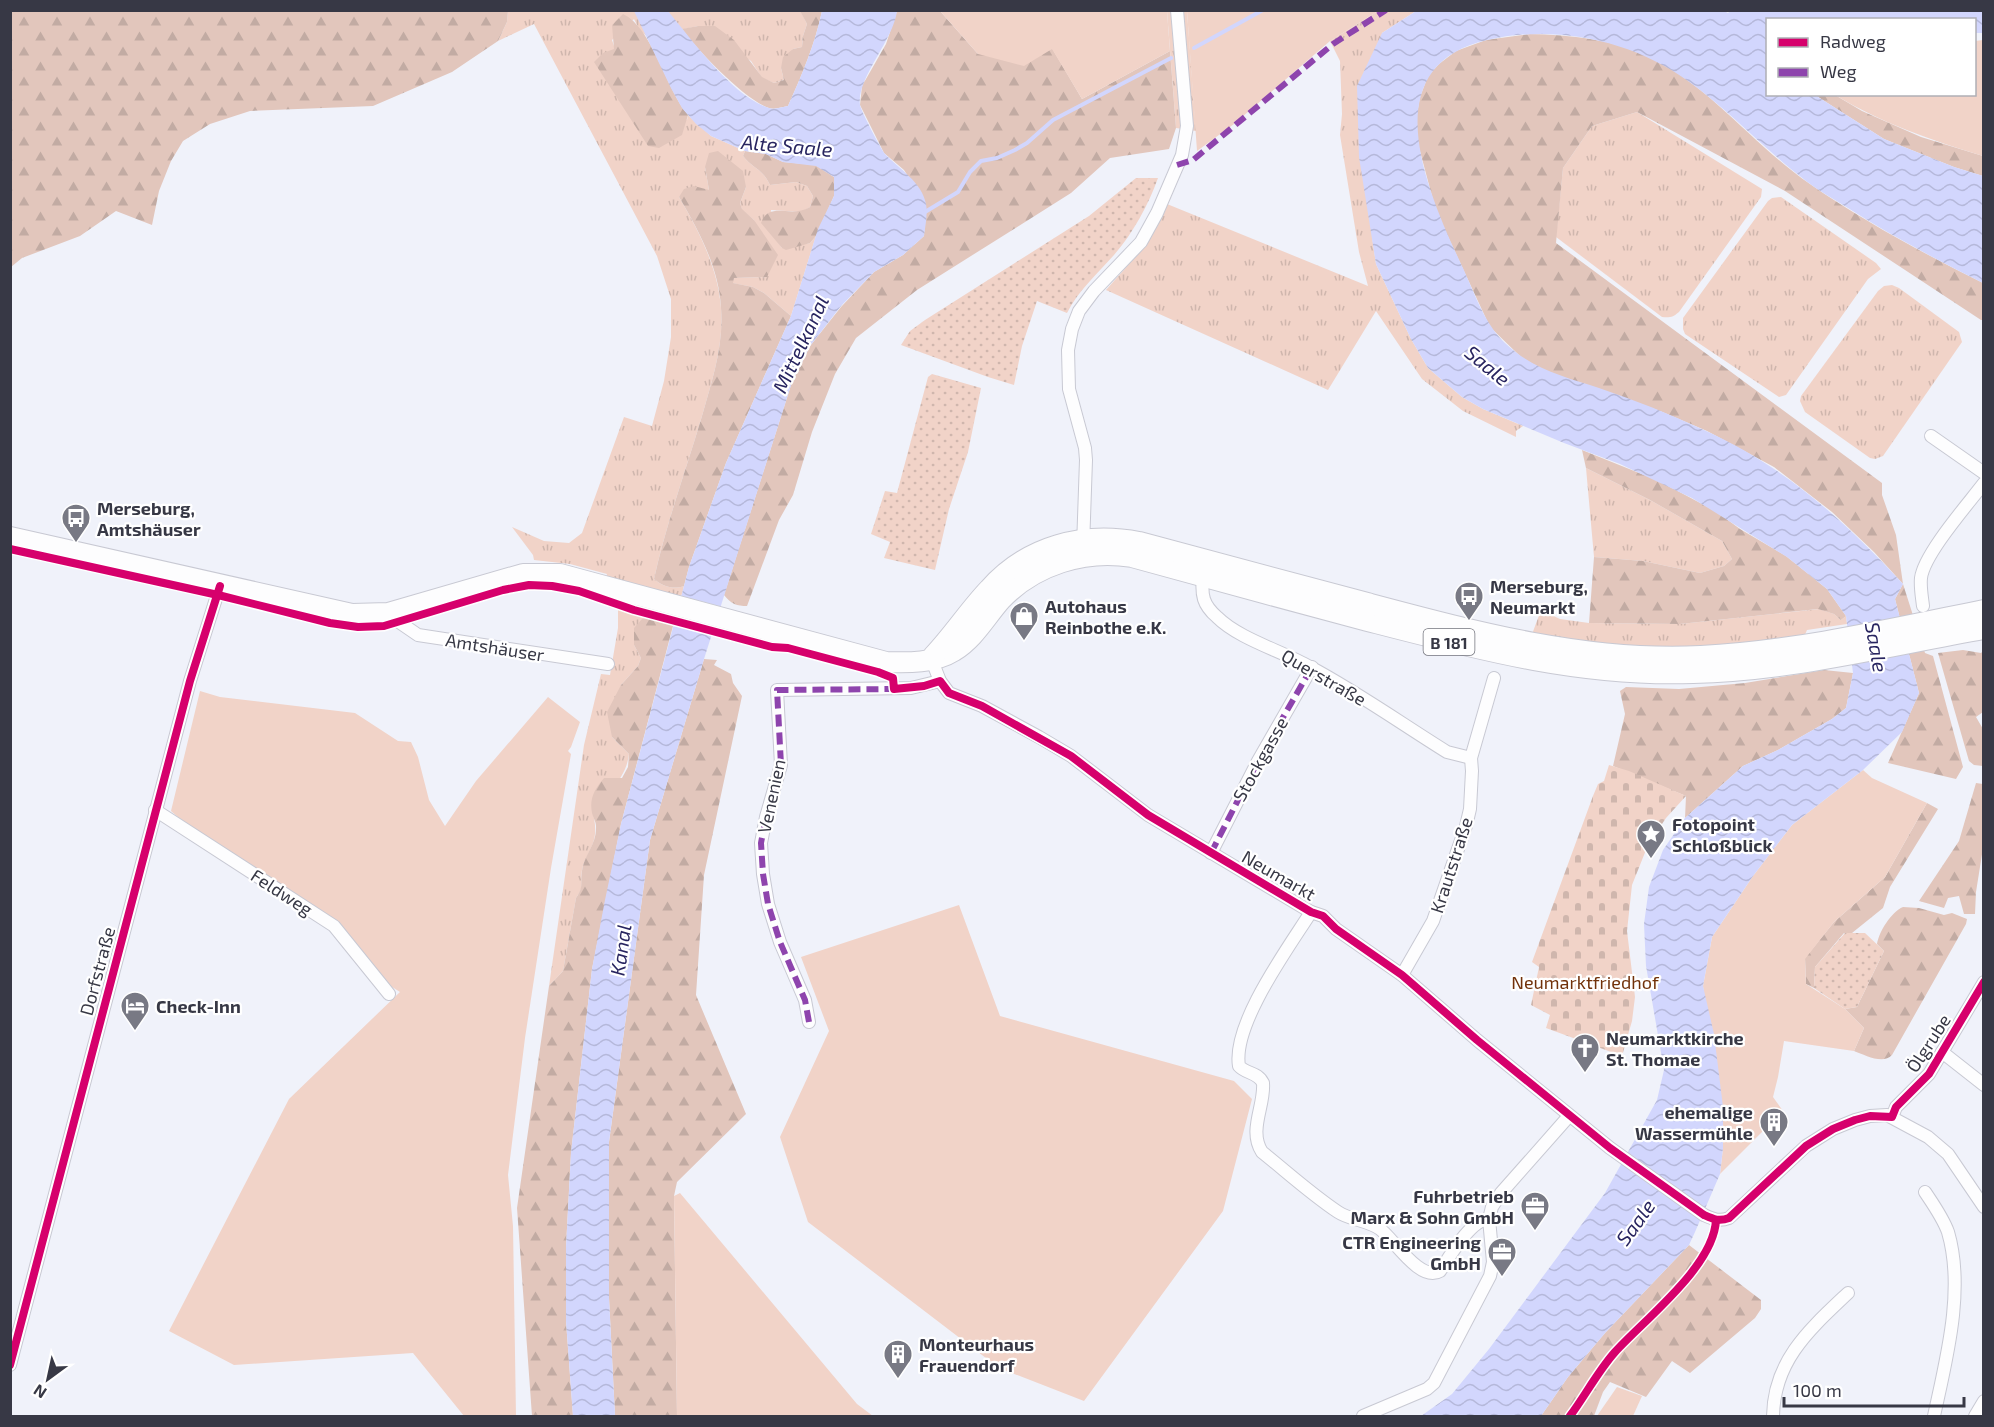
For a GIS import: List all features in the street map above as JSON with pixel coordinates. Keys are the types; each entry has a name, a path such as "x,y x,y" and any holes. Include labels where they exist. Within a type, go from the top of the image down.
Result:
{"main road":[{"path":"10,537 351,614 370,615 395,611 523,574 560,574 886,662 917,663 931,658"},
{"name":"B 181","path":"1083,548 1112,538 1139,542 1426,618 1560,649 1620,655 1700,656 1820,650"},
{"name":"B 181","path":"931,658 988,589 1003,575 1037,552 1059,544 1117,555 1453,644 1538,662 1637,673 1693,674 1736,671 1820,650 1950,626 1983,610"},
{"name":"B 181","path":"1950,626 1983,629"}],"street":[{"path":"1083,548 1086,460 1085,448 1069,389 1068,350 1072,329 1079,311 1094,291 1141,242 1157,213 1182,155 1186,136 1178,10"},
{"path":"1931,436 1983,474"},
{"path":"1923,606 1921,577 1925,566 1983,483"},
{"name":"Querstraße","path":"1203,577 1203,601 1216,617 1232,630 1312,667 1447,752 1471,758"},
{"name":"Dorfstraße","path":"10,1365 190,681 220,586"},
{"name":"Amtshäuser","path":"395,611 399,622 418,635 608,664"},
{"path":"931,658 940,681"},
{"name":"Stockgasse","path":"1211,853 1258,761 1312,667"},
{"name":"Krautstraße","path":"1402,975 1432,921 1466,826 1470,809 1471,758 1494,678"},
{"name":"Neumarkt","path":"940,681 950,693 982,706 1071,756 1138,809 1311,912 1323,916 1336,929 1402,975 1610,1148 1710,1218 1723,1221 1729,1218 1806,1146 1833,1129 1870,1116 1892,1117"},
{"name":"Venenien","path":"809,1022 806,1000 780,942 771,913 763,873 761,843 781,765 777,690 911,688 940,681"},
{"name":"Feldweg","path":"156,810 334,926 389,994"},
{"path":"1311,912 1256,1001 1240,1040 1239,1066 1257,1075 1263,1083 1257,1129 1258,1145 1262,1152 1339,1213 1380,1228 1397,1249 1426,1272 1436,1273 1440,1270 1472,1227 1479,1221 1489,1219"},
{"name":"Ölgrube","path":"1892,1117 1896,1107 1922,1083 1983,982"},
{"path":"1942,1052 1983,1086"},
{"path":"1363,1416 1427,1389 1443,1371 1490,1276 1493,1262 1489,1219 1492,1207 1501,1193 1569,1116"},
{"path":"1892,1117 1928,1137 1948,1154 1983,1208"},
{"path":"1925,1192 1947,1231 1954,1264 1951,1332 1934,1416"},
{"path":"1773,1416 1777,1384 1787,1362 1818,1320 1848,1293"},
{"path":"1975,1416 1983,1401"}],"green space":[{"path":"11,10 508,11 507,22 498,41 452,72 373,106 250,111 210,124 183,141 171,161 159,191 152,225 116,211 80,236 22,258 11,267"},
{"path":"800,10 807,24 802,47 793,49 781,68 784,80 774,83 762,78 751,61 698,26 648,37 640,31 634,19 612,40 615,49 687,120 688,115 711,136 745,151 743,156 764,175 770,185 796,182 807,186 813,196 810,207 802,212 771,210 775,238 782,248 810,243 816,236 791,316 764,293 753,287 732,283 734,278 767,277 754,220 742,210 740,203 746,187 705,167 709,190 679,197 694,223 712,264 721,308 721,336 713,376 670,517 654,579 668,587 684,586 673,626 667,619 634,645 641,658 638,666 621,685 612,737 629,754 627,763 615,785 592,809 595,826 594,839 582,870 581,888 576,898 563,971 549,986 584,745 601,674 610,675 618,628 618,607 610,608 600,597 607,574 570,564 534,560 533,555 512,527 544,541 569,543 582,533 624,417 652,426 664,381 671,337 671,299 657,256 534,24 498,41 507,22 508,11"},
{"path":"1187,10 1378,11 1330,41 1234,124 1197,151"},
{"path":"800,11 822,11 808,59 788,106 776,109 759,103 735,85 682,29 715,26 734,40 762,77 774,83 784,80 781,68 783,57 793,49 802,47 807,24"},
{"path":"897,11 940,11 978,54 1052,48 1082,99 1170,51 1176,128 1169,149 1110,158 1071,193 917,290 856,338 835,374 812,432 793,495 779,520 747,606 737,605 724,595 792,382 810,346 841,307 874,272 903,255 924,236 926,204 904,170 884,153 860,105 862,86 886,44"},
{"path":"940,11 1167,11 1170,51 1082,99 1052,49 1024,66 978,54"},
{"path":"1167,11 1187,11 1196,131 1176,128"},
{"path":"1378,11 1416,11 1382,33 1372,236 1376,264 1411,339 1428,368 1462,397 1483,409 1523,426 1516,431 1516,437 1463,411 1422,379 1376,311 1328,390 1106,290 1145,246 1167,204 1368,286 1359,252 1340,135 1342,114 1340,61 1330,41"},
{"path":"623,14 633,21 651,45 680,104 688,115 682,135 659,148 648,146 594,62 603,53 614,49 612,25"},
{"path":"1530,34 1592,39 1621,46 1650,57 1693,84 1810,184 1895,236 1983,283 1983,320 1981,320 1785,191 1637,112 1592,126 1563,168 1556,243 1882,483 1882,495 1896,535 1903,584 1874,552 1832,512 1774,467 1707,431 1660,411 1549,373 1522,358 1490,327 1436,211 1417,140 1416,120 1420,97 1428,76 1456,51 1486,40"},
{"path":"1983,40 1983,156 1907,130 1837,96 1976,96 1976,41"},
{"path":"1817,96 1837,96 1862,111 1921,137 1983,156 1983,176 1954,167 1884,139"},
{"path":"1637,112 1762,189 1761,197 1679,312 1669,317 1662,317 1556,237 1563,168 1592,126"},
{"path":"718,151 743,171 746,187 740,203 742,209 754,220 778,255 767,277 734,278 733,283 753,287 764,293 791,316 726,463 684,586 672,587 654,579 670,517 702,416 721,336 721,308 712,264 701,237 679,197 684,189 694,186 709,190 705,167 709,153"},
{"path":"745,151 766,154 783,162 816,165 834,177 834,196 816,236 810,243 786,250 761,223 770,212 803,210 810,207 813,196 807,186 796,182 770,185 764,175 743,156"},
{"path":"1136,178 1158,178 1139,219 1121,247 1082,290 1067,313 1037,301 1022,346 1014,385 901,345 910,331 925,320 1089,216"},
{"path":"1781,197 1876,263 1881,269 1868,279 1786,395 1779,397 1685,334 1683,318 1768,201"},
{"path":"1892,285 1959,332 1962,342 1883,456 1875,459 1870,458 1805,412 1800,401 1801,396 1878,291 1884,286"},
{"path":"932,374 981,388 968,452 949,509 935,570 884,558 890,542 871,534 885,491 897,493 928,377"},
{"path":"1582,450 1659,481 1717,512 1740,529 1786,556 1827,589 1846,616 1841,620 1834,614 1818,609 1680,624 1589,623 1594,557 1643,561 1700,573 1724,566 1732,559 1722,541 1650,500 1586,468"},
{"path":"1586,468 1650,500 1722,541 1732,559 1724,566 1700,573 1643,561 1594,557"},
{"path":"1903,584 1925,653 1933,656 1963,767 1956,779 1888,763 1919,693 1895,599"},
{"path":"1819,609 1834,614 1841,620 1846,616 1847,624 1807,630 1804,637 1716,649 1639,649 1531,637 1541,610 1560,619 1589,623 1680,624"},
{"path":"654,615 667,619 673,626 621,824 592,969 571,1153 566,1247 566,1321 573,1416 532,1416 517,1208 549,986 563,971 576,898 581,888 583,865 595,838 596,824 591,808 594,794 604,778 622,778 628,767 629,754 612,737 607,712 621,685 638,666 641,658 634,645 634,628 642,619"},
{"path":"1963,650 1981,653 1983,651 1983,712 1976,717 1983,729 1983,766 1974,765 1969,761 1938,653"},
{"path":"704,659 717,660 714,665 731,674 733,683 742,696 704,875 696,995 746,1114 677,1182 674,1196 677,1416 615,1416 609,1298 609,1142 650,840"},
{"path":"1824,670 1853,673 1846,708 1832,719 1778,750 1743,766 1685,818 1686,796 1613,766 1625,714 1620,691 1626,687 1679,689 1745,683"},
{"path":"200,691 220,697 355,713 398,741 411,742 418,757 429,800 445,826 476,781 548,697 580,722 568,751 571,754 525,1038 508,1175 513,1226 516,1416 464,1416 413,1353 234,1365 169,1331 289,1099 400,992 389,985 341,925 171,811"},
{"name":"Neumarktfriedhof","path":"1609,765 1629,771 1686,796 1666,818 1648,845 1632,885 1627,931 1635,997 1632,1021 1622,1056 1546,1028 1550,1015 1531,1005 1539,967 1532,962 1593,796 1598,784 1604,781"},
{"path":"1863,770 1872,778 1927,803 1885,877 1834,922 1805,959 1806,984 1845,1009 1864,1028 1854,1051 1784,1041 1773,1097 1783,1111 1720,1174 1723,1148 1703,986 1712,937 1753,876 1792,825"},
{"path":"1976,783 1983,784 1983,848 1975,914 1964,914 1959,896 1948,898 1944,908 1919,901 1959,841"},
{"path":"1927,803 1938,809 1890,887 1883,908 1852,933 1844,933 1815,967 1814,988 1806,984 1805,958 1834,922 1885,877"},
{"path":"959,905 1000,1016 1234,1081 1252,1099 1223,1211 1084,1401 999,1368 808,1222 780,1137 829,1031 801,957"},
{"path":"1903,907 1919,908 1944,915 1952,913 1967,919 1966,924 1892,1055 1884,1059 1868,1057 1854,1051 1864,1028 1845,1009 1857,1007 1884,951 1877,944 1880,934 1890,918"},
{"path":"1845,933 1865,933 1884,951 1857,1007 1845,1009 1814,988 1815,967"},
{"path":"680,1193 857,1404 873,1416 677,1416 674,1196"},
{"path":"1689,1245 1761,1300 1761,1309 1755,1318 1690,1373 1672,1361 1646,1397 1610,1382 1603,1392 1594,1416 1541,1416 1568,1377 1605,1333"},
{"path":"1617,1387 1642,1396 1633,1416 1597,1416"}],"water":[{"name":"Saale","path":"1722,10 1728,13 1731,10 1983,11 1983,33 1976,33 1976,18 1766,18 1766,96 1817,96 1884,139 1983,176 1983,283 1898,238 1816,188 1688,81 1643,55 1618,46 1566,35 1513,35 1487,40 1451,54 1429,76 1419,104 1418,135 1424,169 1435,202 1480,306 1497,335 1515,352 1538,366 1665,413 1733,444 1787,478 1835,517 1903,584 1895,599 1919,693 1902,732 1863,770 1792,825 1753,876 1712,937 1703,986 1714,1034 1723,1107 1723,1148 1720,1174 1689,1245 1605,1333 1568,1377 1541,1416 1421,1416 1452,1394 1489,1349 1605,1193 1657,1100 1664,1070 1646,966 1644,924 1649,887 1663,850 1685,818 1743,766 1778,750 1832,719 1846,708 1853,673 1846,616 1827,589 1787,557 1692,498 1620,464 1483,409 1462,397 1428,368 1411,339 1376,264 1359,157 1357,86 1382,33 1416,11"},
{"path":"634,11 668,11 701,52 728,80 755,102 774,109 788,106 808,59 822,11 897,11 889,35 864,84 860,95 860,105 885,154 920,189 924,196 927,216 924,236 903,255 874,272 841,306 810,346 792,382 704,659 650,840 609,1142 609,1298 615,1416 573,1416 566,1321 566,1247 571,1153 592,969 621,824 689,567 726,463 791,316 818,229 834,196 834,177 816,166 783,162 766,154 745,151 711,136 696,124 682,108 671,88"}],"pier":[{"path":"678,595 723,607 715,635 671,623"}],"waterway":[{"path":"1194,48 1263,10"},
{"path":"925,212 958,192 970,172 981,161 997,158 1015,150 1027,143 1053,120 1171,58"}],"marked path":[{"path":"1177,165 1193,160 1333,44 1386,10"},
{"path":"1211,853 1258,761 1312,667"},
{"path":"809,1022 805,1000 780,942 768,904 763,874 761,843 781,765 777,690 894,689 893,684"}],"cycle path":[{"path":"10,549 218,595 330,623 358,627 384,626 503,590 529,585 552,586 579,591 634,610 772,647 788,648 878,672 893,678 894,689 924,686 940,681 949,693 982,706 1071,756 1148,815 1311,912 1323,916 1336,929 1402,975 1477,1040 1610,1148 1704,1215 1716,1220 1729,1218 1806,1146 1833,1129 1870,1116 1892,1117 1896,1107 1929,1074 1984,982"},
{"path":"10,1365 190,681 220,586"},
{"path":"1570,1416 1615,1352 1660,1308 1691,1273 1704,1255 1712,1238 1716,1220"}],"place":[{"name":"Merseburg, Amtshäuser","path":"76,544"},
{"name":"Merseburg, Neumarkt","path":"1469,622"},
{"name":"Autohaus Reinbothe e.K.","path":"1024,642"},
{"name":"Fotopoint Schloßblick","path":"1651,860"},
{"name":"Check-Inn","path":"135,1032"},
{"name":"Neumarktkirche St. Thomae","path":"1585,1074"},
{"name":"ehemalige Wassermühle","path":"1774,1148"},
{"name":"Fuhrbetrieb Marx & Sohn GmbH","path":"1535,1232"},
{"name":"CTR Engineering GmbH","path":"1502,1278"},
{"name":"Monteurhaus Frauendorf","path":"898,1380"}],"water label":[{"name":"Alte Saale","path":"787,145"},
{"name":"Mittelkanal","path":"800,344"},
{"name":"Kanal","path":"620,950"}]}
